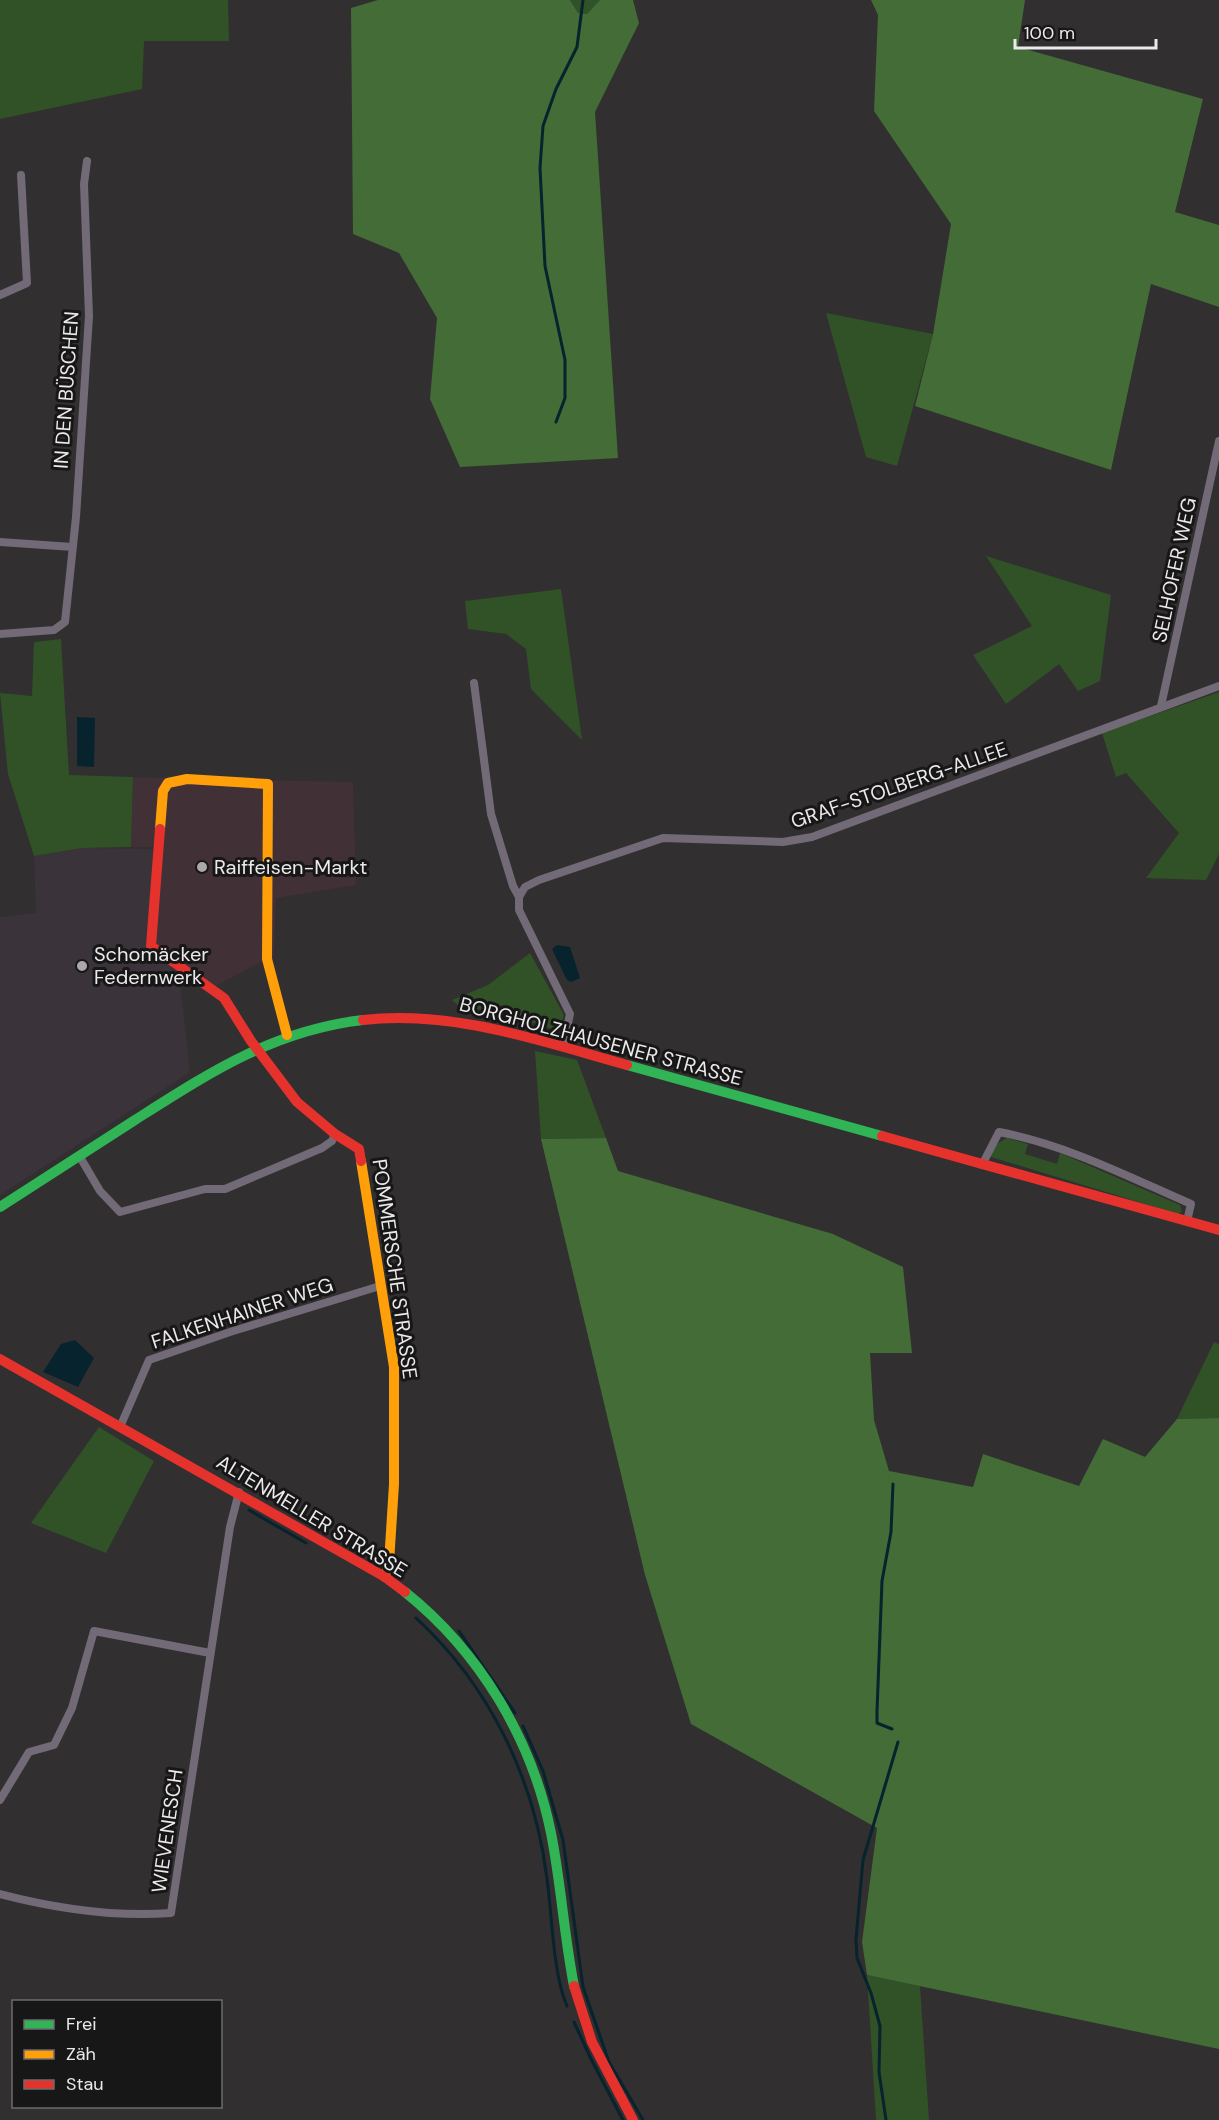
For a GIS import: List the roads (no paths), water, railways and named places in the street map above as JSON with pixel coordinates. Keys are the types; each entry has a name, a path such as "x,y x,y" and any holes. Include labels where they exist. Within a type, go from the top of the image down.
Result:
{"street":[{"name":"IN DEN BÜSCHEN","path":"0,634 54,630 65,622 74,547 89,316 84,184 87,161"},
{"path":"0,295 27,283 21,175"},
{"name":"SELHOFER WEG","path":"1161,706 1219,441"},
{"path":"0,542 74,547"},
{"path":"474,682 491,814 513,886 519,897 522,920 563,995 570,1014 564,1047"},
{"name":"GRAF-STOLBERG-ALLEE","path":"519,897 525,887 539,880 642,843 663,838 783,842 812,837 1219,686"},
{"name":"POMMERSCHE STRASSE","path":"287,1035 267,959 268,784 187,779 168,783 163,791 152,946 224,998 255,1047 297,1102 335,1134 359,1149 394,1367 394,1484 389,1563 385,1577"},
{"name":"BORGHOLZHAUSENER STRASSE","path":"0,1207 220,1066 255,1047 287,1035 369,1017 420,1016 481,1024 1219,1230"},
{"path":"982,1165 999,1132 1019,1136 1070,1151 1191,1204 1188,1221"},
{"path":"80,1157 100,1191 120,1212 205,1189 225,1189 322,1148 332,1141 335,1134"},
{"name":"FALKENHAINER WEG","path":"120,1427 149,1360 233,1330 380,1286"},
{"name":"ALTENMELLER STRASSE","path":"0,1359 239,1492 385,1577 432,1615 462,1648 495,1693 534,1771 554,1843 575,1991 589,2034 608,2078 633,2120"},
{"name":"WIEVENESCH","path":"0,1894 68,1907 152,1914 171,1913 232,1514 239,1492"},
{"path":"0,1800 29,1752 54,1745 72,1708 94,1631 210,1653"}],"water":[{"path":"77,717 95,718 94,767 77,766"},
{"path":"557,945 570,947 580,978 571,982 567,980 552,949"},
{"path":"75,1340 94,1358 78,1387 43,1372 61,1344"}],"waterway":[{"path":"556,422 565,398 565,360 545,266 540,168 543,126 556,89 577,47 583,0"},
{"path":"892,1729 877,1723 877,1711 882,1581 891,1532 893,1484"},
{"path":"249,1510 306,1543"},
{"path":"416,1618 466,1674 487,1704 520,1771 541,1842 556,1961 567,2006"},
{"path":"459,1631 515,1713"},
{"path":"523,1726 543,1771 563,1840 583,1987 609,2062 643,2120"},
{"path":"886,2120 879,2072 880,2026 871,1993 857,1958 856,1939 863,1860 898,1742"},
{"path":"574,2022 623,2120"}],"place":[{"name":"Raiffeisen-Markt","path":"202,867"},
{"name":"Schomäcker Federnwerk","path":"82,966"}]}
